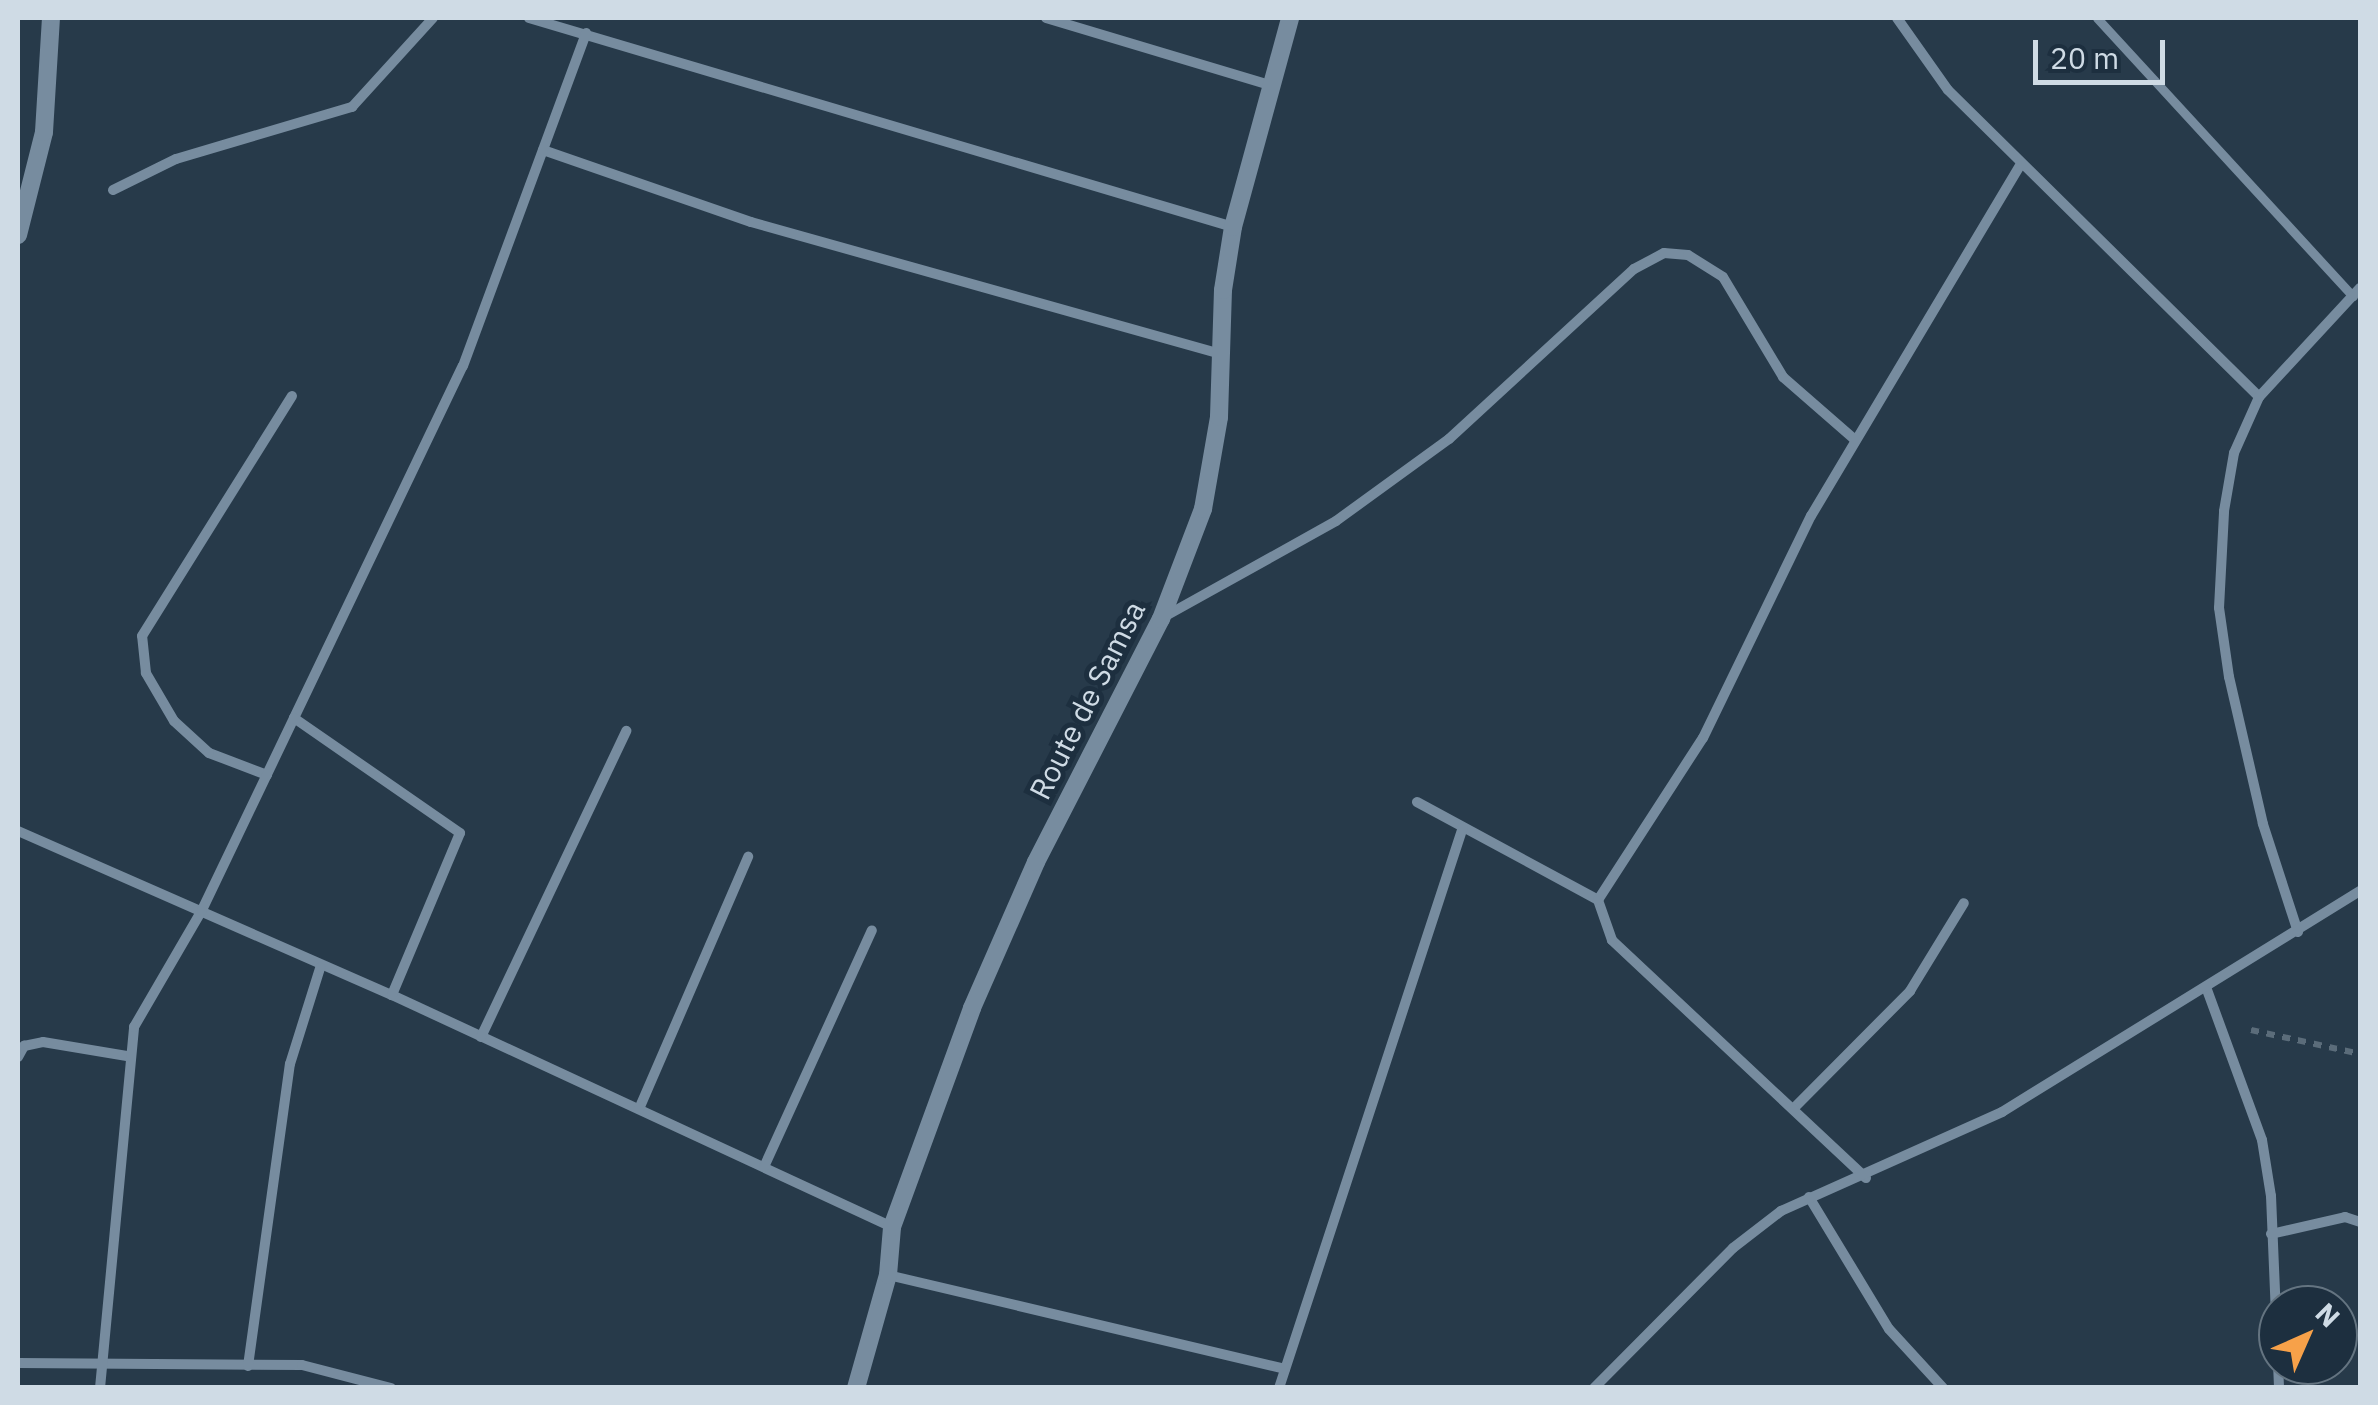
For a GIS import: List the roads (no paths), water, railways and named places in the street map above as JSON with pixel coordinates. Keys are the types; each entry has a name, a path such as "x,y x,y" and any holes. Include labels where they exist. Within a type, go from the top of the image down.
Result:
{"street":[{"path":"18,235 44,132 51,18"},
{"path":"114,190 176,159 352,107 433,18"},
{"path":"530,18 1233,227"},
{"path":"1046,18 1272,86"},
{"name":"Route de Samsa","path":"856,1388 888,1275 892,1227 972,1008 1036,862 1161,618 1204,509 1233,227 1290,18"},
{"path":"1897,18 1948,90 2259,397"},
{"path":"2097,18 2357,292 2259,397 2234,453 2218,608 2263,824 2298,932"},
{"path":"100,1388 126,1146 127,1056 134,1027 202,910 463,366 586,33"},
{"path":"542,150 752,222 1221,354"},
{"path":"1598,900 1703,738 1769,595 1854,439 2021,164"},
{"path":"1161,618 1336,521 1450,439 1634,269 1664,253 1688,255 1724,276 1783,377 1854,439"},
{"path":"268,776 209,753 174,721 146,673 142,636 292,396"},
{"path":"294,718 460,833 392,994"},
{"path":"480,1037 626,731"},
{"path":"1416,802 1598,900 1612,940 1866,1178"},
{"path":"1279,1388 1463,827"},
{"path":"18,831 202,910 320,968 392,994 892,1227"},
{"path":"640,1109 748,858"},
{"path":"1594,1388 1733,1248 1809,1197 1866,1178 2002,1112 2298,932 2360,890"},
{"path":"1794,1108 1910,991 1964,903"},
{"path":"764,1167 872,930"},
{"path":"248,1366 290,1064 320,968"},
{"path":"2206,986 2262,1140 2272,1234 2279,1388"},
{"path":"18,1057 24,1046 43,1042 127,1056"},
{"path":"1809,1197 1889,1328 1943,1388"},
{"path":"2272,1234 2345,1217 2360,1222"},
{"path":"888,1275 1285,1368"},
{"path":"18,1363 340,1370 390,1388"}]}
